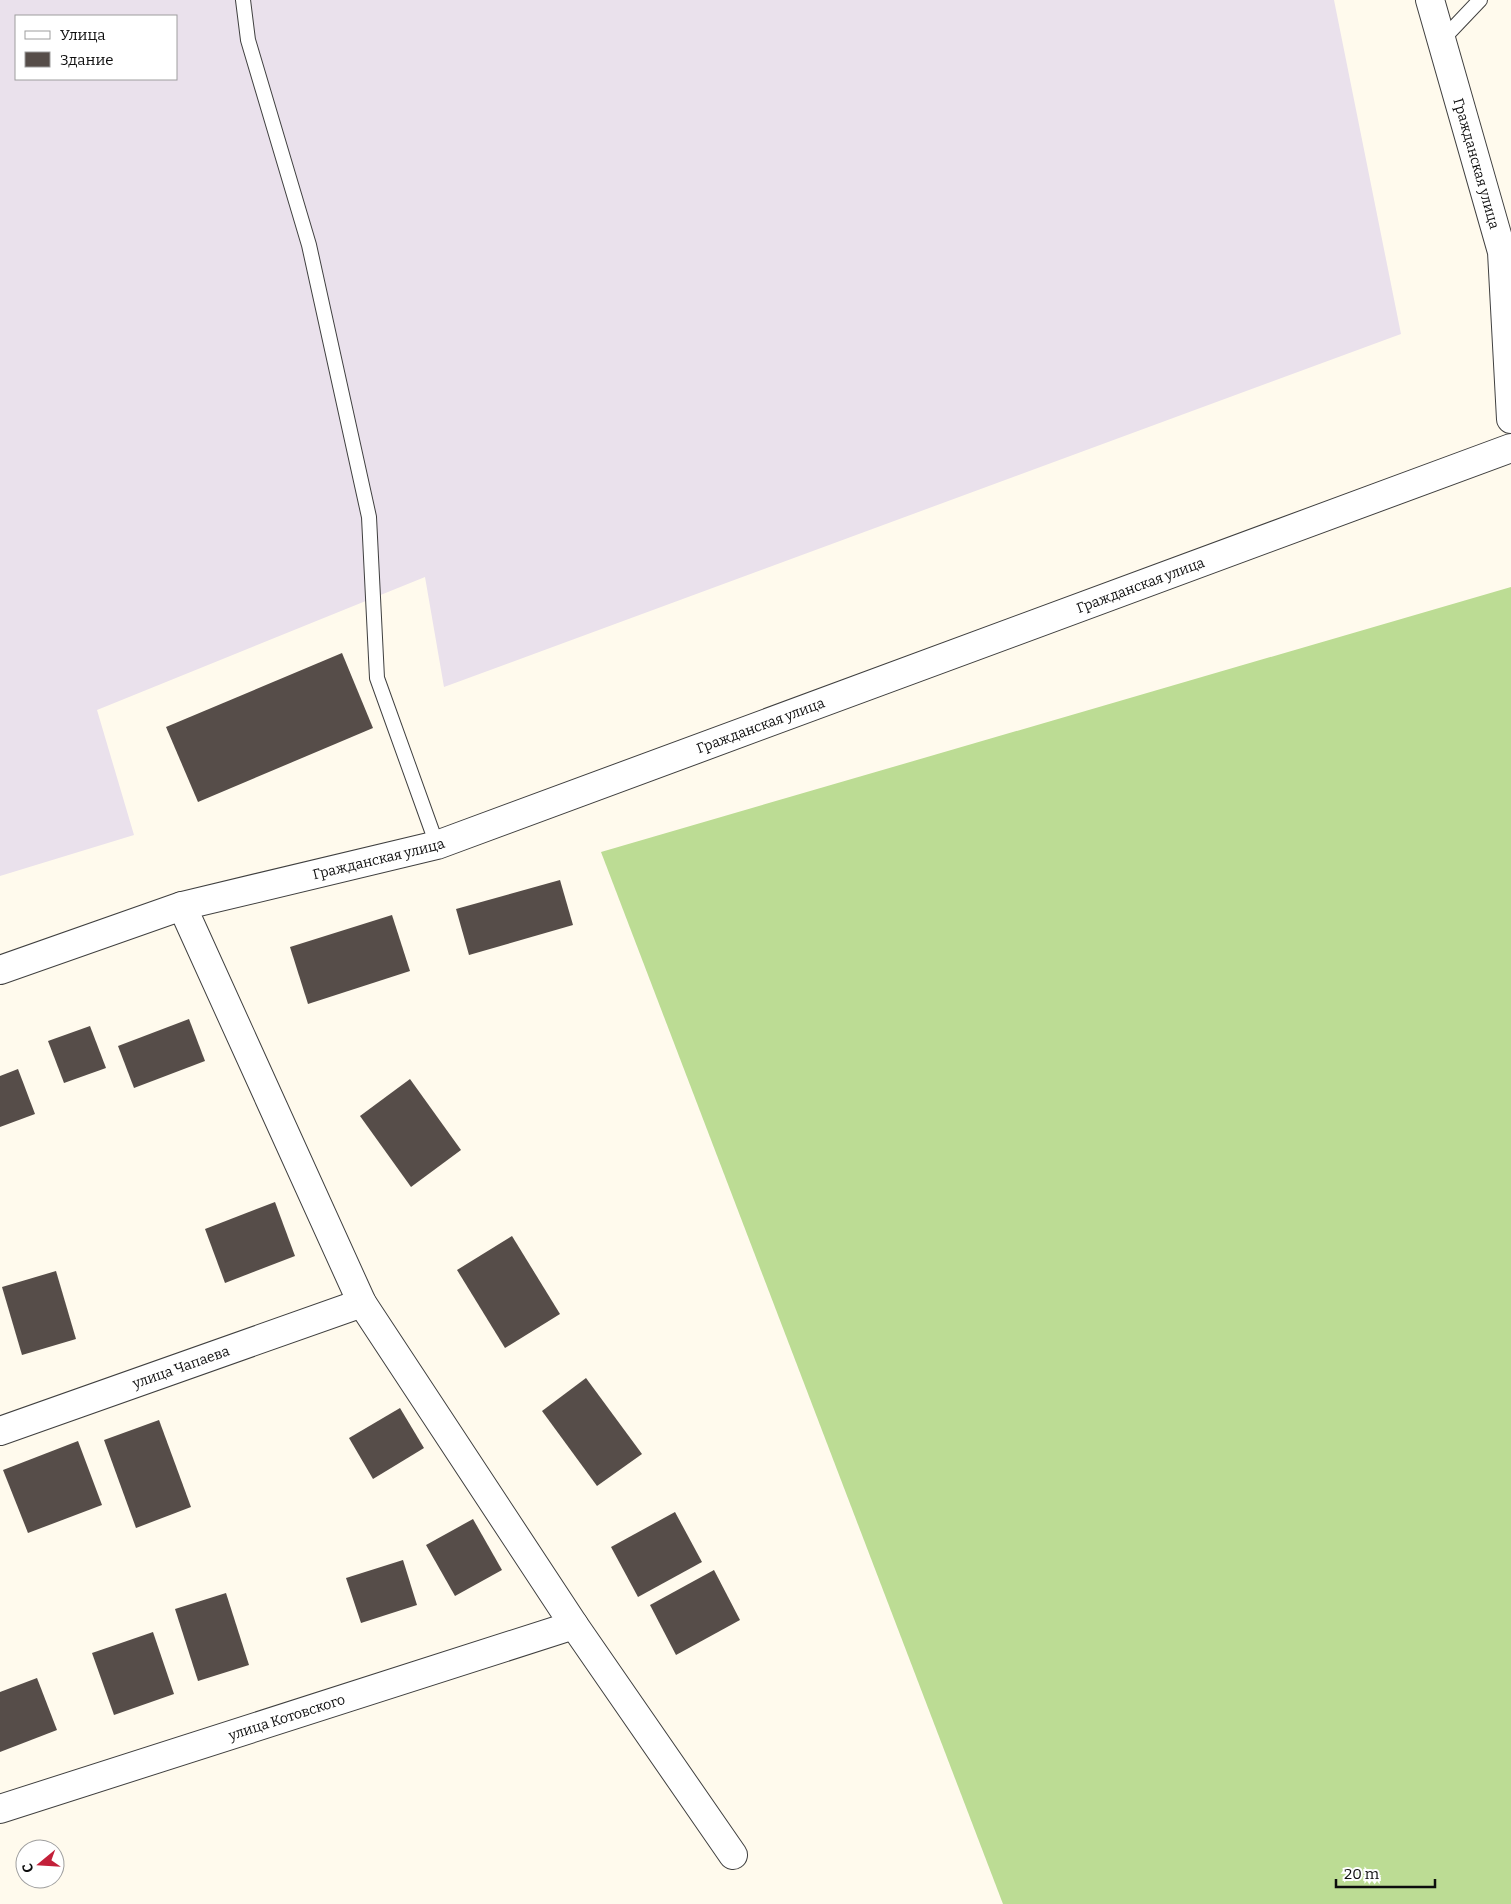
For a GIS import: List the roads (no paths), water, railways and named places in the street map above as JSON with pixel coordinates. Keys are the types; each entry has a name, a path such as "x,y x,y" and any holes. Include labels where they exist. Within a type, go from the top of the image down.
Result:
{"street":[{"name":"Гражданская улица","path":"1430,0 1502,252 1511,419"},
{"name":"Гражданская улица","path":"0,970 182,906 438,845 1511,448"},
{"path":"182,906 362,1303 574,1625 733,1856"},
{"name":"улица Чапаева","path":"0,1431 362,1303"},
{"name":"улица Котовского","path":"0,1810 574,1625"}],"lane":[{"path":"243,0 248,40 309,245 369,517 377,678 438,845"},
{"path":"1442,40 1480,0"}]}
